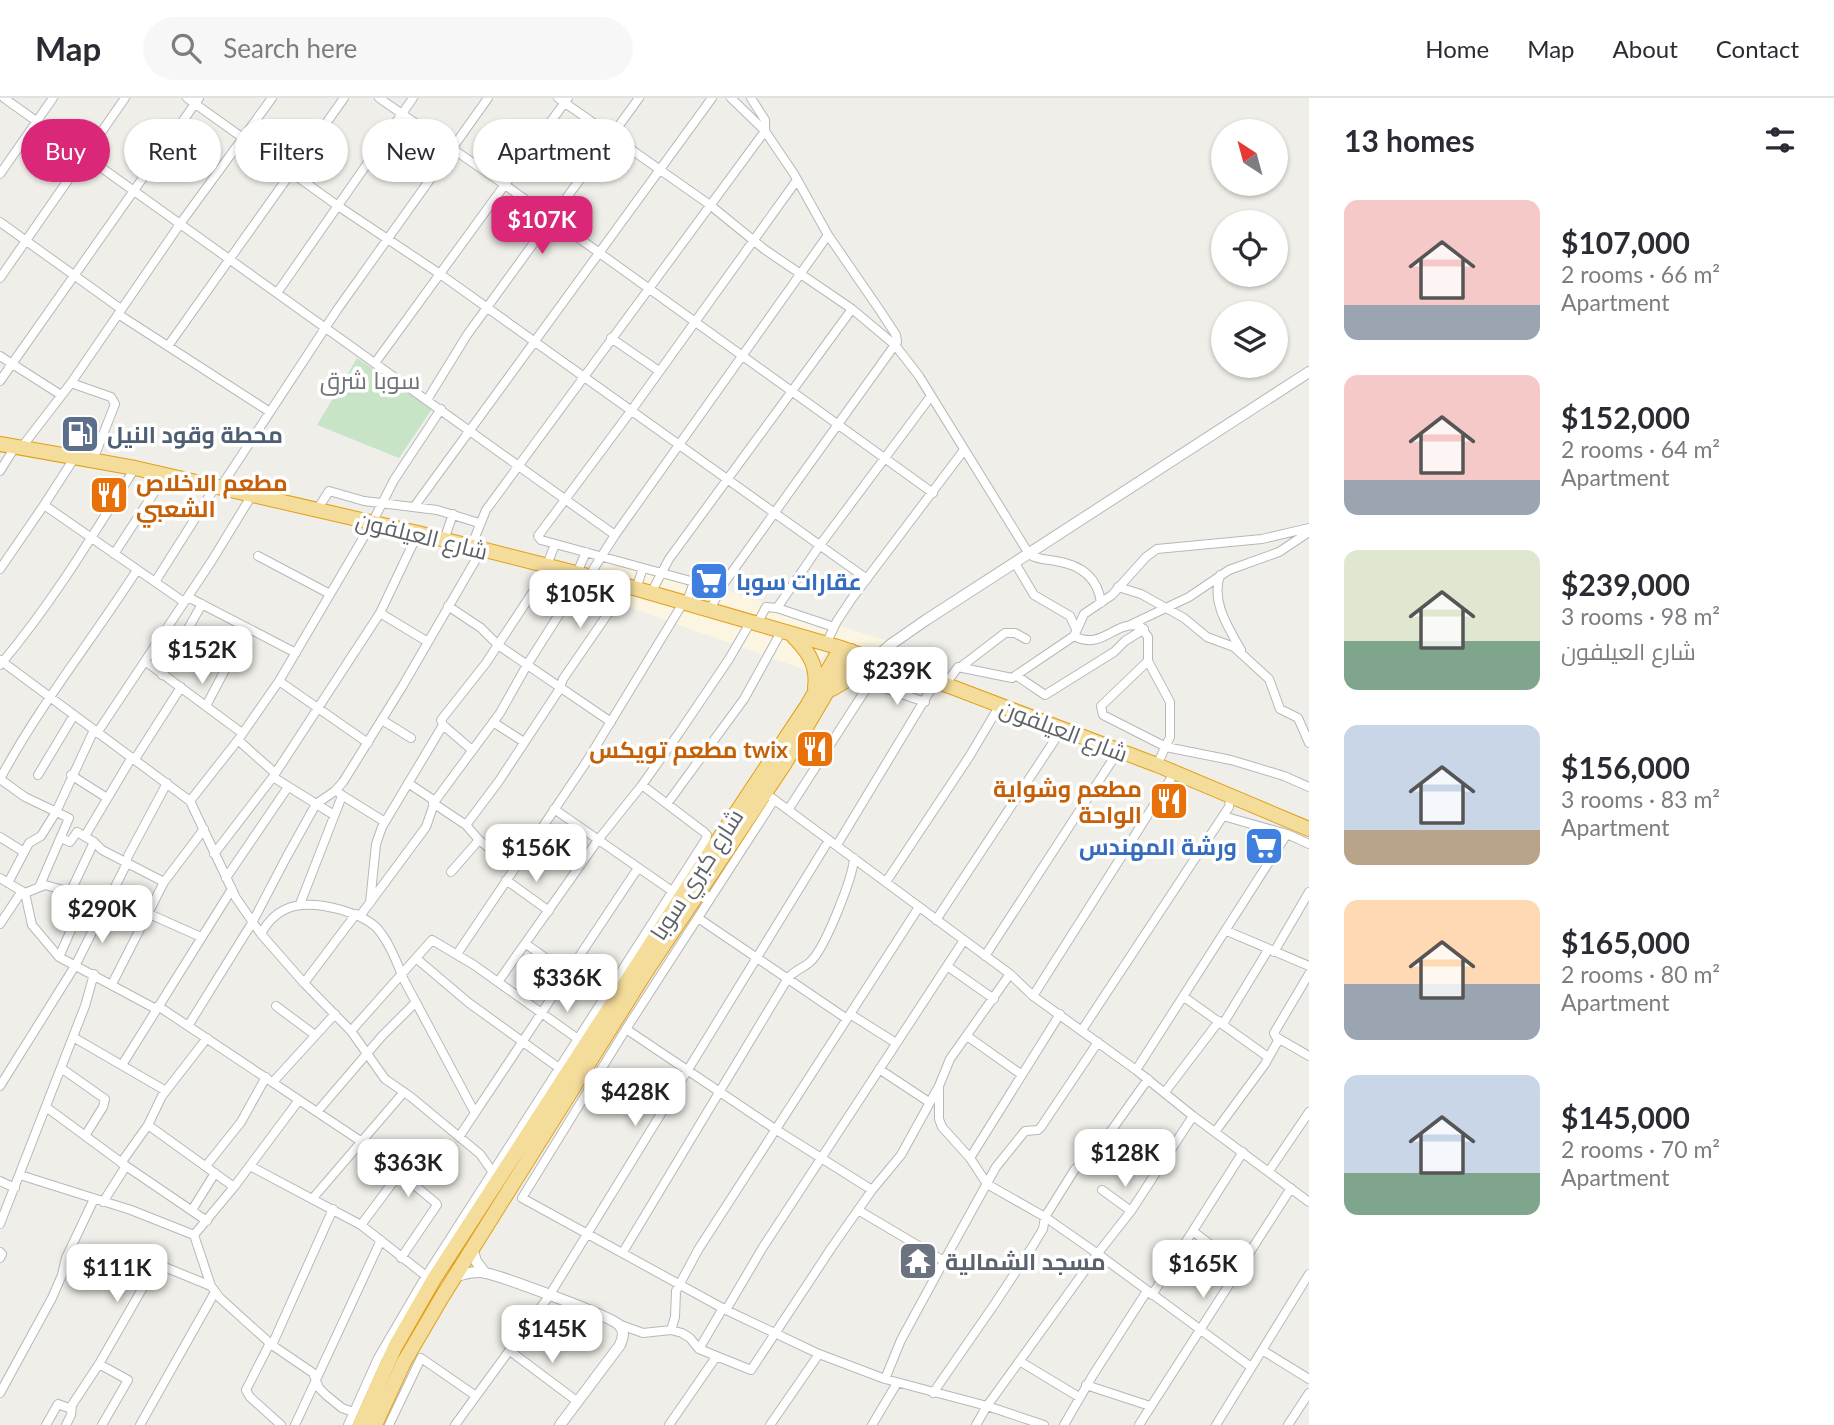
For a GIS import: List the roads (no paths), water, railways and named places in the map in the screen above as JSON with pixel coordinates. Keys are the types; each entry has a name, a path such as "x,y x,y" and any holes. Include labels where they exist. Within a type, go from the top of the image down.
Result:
{"highway":[{"name":"شارع العيلفون","path":"0,444 135,468 418,533 631,587 826,644 941,683 1119,750 1309,829"},
{"path":"786,633 807,651 815,666 821,692 857,674 892,667"},
{"name":"شارع كبري سوبا","path":"375,1425 404,1362 454,1277 846,650"},
{"name":"شارع كبري سوبا","path":"354,1416 496,1176 727,837 769,796 821,692"}],"street":[{"path":"4,98 33,119"},
{"path":"37,119 53,98"},
{"path":"110,119 125,98"},
{"path":"187,98 197,101 235,130"},
{"path":"258,119 272,98"},
{"path":"329,119 344,98"},
{"path":"379,98 408,119"},
{"path":"277,293 413,98"},
{"path":"459,139 488,98"},
{"path":"624,119 639,98"},
{"path":"414,507 712,98"},
{"path":"710,610 720,589 895,345 896,335 828,235 765,131 731,98"},
{"path":"300,904 334,815 339,793 448,606 477,548 479,523 486,510 765,131 765,120 751,98"},
{"path":"375,363 505,185 563,100 588,119"},
{"path":"0,381 197,101"},
{"path":"0,174 21,143"},
{"path":"0,471 71,383 180,224 235,151"},
{"path":"635,153 710,205 779,260 852,309 895,345 919,376 1029,554 1063,563 1088,574 1097,584 1101,603"},
{"path":"459,154 933,493"},
{"path":"110,175 326,326 615,535"},
{"path":"720,589 541,540 538,536 797,180"},
{"path":"0,278 66,182"},
{"path":"167,346 285,182"},
{"path":"306,182 487,307 867,579"},
{"path":"155,582 326,326 429,182"},
{"path":"427,400 487,307 578,182"},
{"path":"0,222 167,346 270,412"},
{"path":"304,983 370,903 426,827 434,802 494,722 583,575 601,556 828,235"},
{"path":"651,593 660,573 852,309"},
{"path":"611,338 659,372"},
{"path":"0,356 61,395"},
{"path":"873,660 926,620 1309,372"},
{"path":"71,383 111,397 115,404 93,460"},
{"path":"777,608 884,456 931,396"},
{"path":"190,802 279,681 381,504 441,409"},
{"path":"826,644 834,627 867,579 964,450"},
{"path":"0,569 75,457"},
{"path":"135,468 91,538 15,648 1,663 134,758 190,802 226,878 261,934 351,1031 384,1079 404,1091 480,1154 496,1176"},
{"path":"114,554 165,476"},
{"path":"317,510 328,491 381,504 453,514 479,523"},
{"path":"9,883 31,841 41,836 55,812 71,775 95,732 145,661 252,495"},
{"path":"44,505 155,582 296,653"},
{"path":"444,540 453,514"},
{"path":"1015,563 1034,595 1070,616 1075,632 1084,641 1095,641 1189,597 1220,575 1240,565 1270,556 1309,530"},
{"path":"962,666 1007,678 1017,676 1075,632 1084,614 1101,603 1157,549 1262,539 1309,530"},
{"path":"214,854 274,775 380,613 418,533"},
{"path":"472,750 443,725 441,720 498,645 549,566 555,544"},
{"path":"583,575 586,552"},
{"path":"258,555 330,594"},
{"path":"466,825 643,568"},
{"path":"40,885 69,818 25,797 0,779 50,697 136,570"},
{"path":"1220,575 1217,590 1219,606 1244,655"},
{"path":"457,954 611,722 685,603 694,582"},
{"path":"1118,587 1136,591 1184,618 1207,637 1225,642 1244,655 1269,679 1280,709 1298,718 1309,743"},
{"path":"162,675 202,604"},
{"path":"448,606 481,628 498,645 611,722"},
{"path":"498,982 598,840 642,785 766,607 777,608 834,627"},
{"path":"380,613 428,642"},
{"path":"1130,625 1144,629 1148,637 1148,661 1170,702 1170,737 1157,765"},
{"path":"206,706 247,628"},
{"path":"1017,676 1041,695 1045,695 1114,652 1144,629"},
{"path":"667,804 744,699 786,633"},
{"path":"837,845 925,702 941,683 953,670 1005,633 1015,633 1026,639"},
{"path":"145,661 206,706 240,737 274,775 334,815"},
{"path":"1148,661 1104,702 1100,711 1108,718 1166,747 1240,762 1292,778 1309,788"},
{"path":"279,681 368,743"},
{"path":"788,810 868,686 872,684 925,702"},
{"path":"85,836 180,687"},
{"path":"886,882 970,757 1000,705"},
{"path":"38,775 74,715"},
{"path":"382,720 411,738"},
{"path":"494,722 524,742"},
{"path":"370,903 376,844 385,822 443,725"},
{"path":"936,920 1062,729"},
{"path":"985,956 1119,750"},
{"path":"1032,996 1175,772"},
{"path":"71,775 107,798"},
{"path":"0,1086 75,966 167,783"},
{"path":"408,783 466,825 478,841 514,868"},
{"path":"346,1425 354,1416 378,1358 426,1276 496,1176 559,1068 706,835 642,785"},
{"path":"226,878 289,787"},
{"path":"188,1026 253,923 285,858 316,804 339,793"},
{"path":"339,793 385,822"},
{"path":"1082,1030 1223,817 1229,807 1231,795"},
{"path":"1044,1425 987,1406 885,1379 775,1335 522,1198 698,918 769,796 1010,974 1032,996 1136,1070 1309,1202"},
{"path":"554,809 672,891"},
{"path":"1223,817 1309,844"},
{"path":"112,984 164,882 204,829"},
{"path":"61,838 70,842 77,832 102,850 164,882"},
{"path":"1136,1070 1287,835"},
{"path":"0,837 24,852"},
{"path":"455,1425 549,1296 829,839"},
{"path":"451,872 478,841"},
{"path":"70,893 94,842"},
{"path":"623,1252 788,978 810,962 821,947 852,874 854,858"},
{"path":"459,1137 638,867"},
{"path":"0,878 24,892 32,925 59,957 157,1007 188,1026 362,1142 437,1204 401,1258"},
{"path":"506,880 550,911"},
{"path":"0,924 24,892 47,885 147,913 201,937"},
{"path":"122,1065 232,889"},
{"path":"1165,1092 1221,1022 1309,892"},
{"path":"59,957 86,896"},
{"path":"261,934 275,916 300,904 321,905 358,915 377,929 475,1113"},
{"path":"671,1330 676,1291 705,1238 919,907"},
{"path":"698,918 756,958 896,1043"},
{"path":"1227,931 1309,966"},
{"path":"68,940 84,949"},
{"path":"351,1031 432,940 457,954 578,1039"},
{"path":"699,1349 964,940"},
{"path":"526,944 568,974"},
{"path":"417,959 469,1003 559,1068"},
{"path":"947,966 994,999"},
{"path":"0,1224 85,1006 94,974"},
{"path":"454,1277 485,1273 647,1333 671,1330 688,1336 699,1349 751,1370 858,1210 901,1155 939,1086 950,1059 1010,974"},
{"path":"1309,974 1274,1033 1279,1039 1309,1056"},
{"path":"1184,997 1268,1057"},
{"path":"317,1112 416,1002"},
{"path":"276,1006 315,1035"},
{"path":"206,1166 241,1122 269,1080 335,1014"},
{"path":"970,1158 1060,1014"},
{"path":"626,1029 872,1190"},
{"path":"967,1036 1022,1075"},
{"path":"73,1037 166,1091"},
{"path":"0,1392 47,1308 62,1275 66,1258 99,1201 148,1125 166,1091 206,1038"},
{"path":"1215,1132 1279,1039"},
{"path":"885,1379 901,1340 1004,1156 1021,1135 1041,1127 1098,1042"},
{"path":"61,1068 104,1099 103,1107 85,1136"},
{"path":"879,1069 929,1102"},
{"path":"933,1393 1034,1244 1043,1229 1045,1217 1075,1168 1094,1155 1148,1079"},
{"path":"939,1086 939,1119 942,1127 970,1158 987,1184 1045,1217 1251,1367"},
{"path":"313,1198 404,1091"},
{"path":"194,1235 234,1187 299,1100"},
{"path":"46,1107 207,1221"},
{"path":"1269,1171 1309,1112"},
{"path":"976,1425 987,1406 1131,1211 1193,1116"},
{"path":"148,1125 234,1187"},
{"path":"1064,1425 1086,1385 1194,1232 1243,1152"},
{"path":"250,1166 361,1225 426,1276"},
{"path":"192,1210 215,1172"},
{"path":"361,1225 399,1174"},
{"path":"20,1175 150,1217 194,1235 213,1289 140,1425"},
{"path":"0,1181 15,1188"},
{"path":"1139,1425 1291,1188"},
{"path":"1102,1190 1131,1211"},
{"path":"281,1425 250,1397 246,1390 271,1344 333,1209"},
{"path":"858,1210 944,1261"},
{"path":"1194,1232 1241,1268"},
{"path":"295,1425 381,1240"},
{"path":"472,1248 476,1261 485,1273"},
{"path":"66,1425 71,1409 155,1268 162,1266 213,1289 271,1344 313,1373 322,1392 354,1416"},
{"path":"1216,1425 1309,1274"},
{"path":"560,1425 621,1343 623,1333 618,1324"},
{"path":"1262,1350 1309,1379"},
{"path":"510,1351 578,1402"},
{"path":"770,1425 819,1354"},
{"path":"669,1425 716,1357"},
{"path":"388,1425 421,1358 476,1396"},
{"path":"1021,1362 1079,1396"},
{"path":"99,1364 128,1380 102,1425"},
{"path":"872,1425 897,1383"},
{"path":"1086,1385 1150,1406"},
{"path":"1288,1425 1309,1393"},
{"path":"46,1425 58,1404 71,1409"}],"place":[{"name":"محطة وقود النيل","path":"80,434"},
{"name":"مطعم الاخلاص الشعبي","path":"109,495"},
{"name":"عقارات سوبا","path":"709,581"},
{"name":"مطعم تويكس twix","path":"815,749"},
{"name":"مطعم وشواية الواحة","path":"1169,801"},
{"name":"ورشة المهندس","path":"1264,846"},
{"name":"مسجد الشمالية","path":"918,1261"}],"district":[{"name":"سوبا شرق","path":"370,379"}]}
